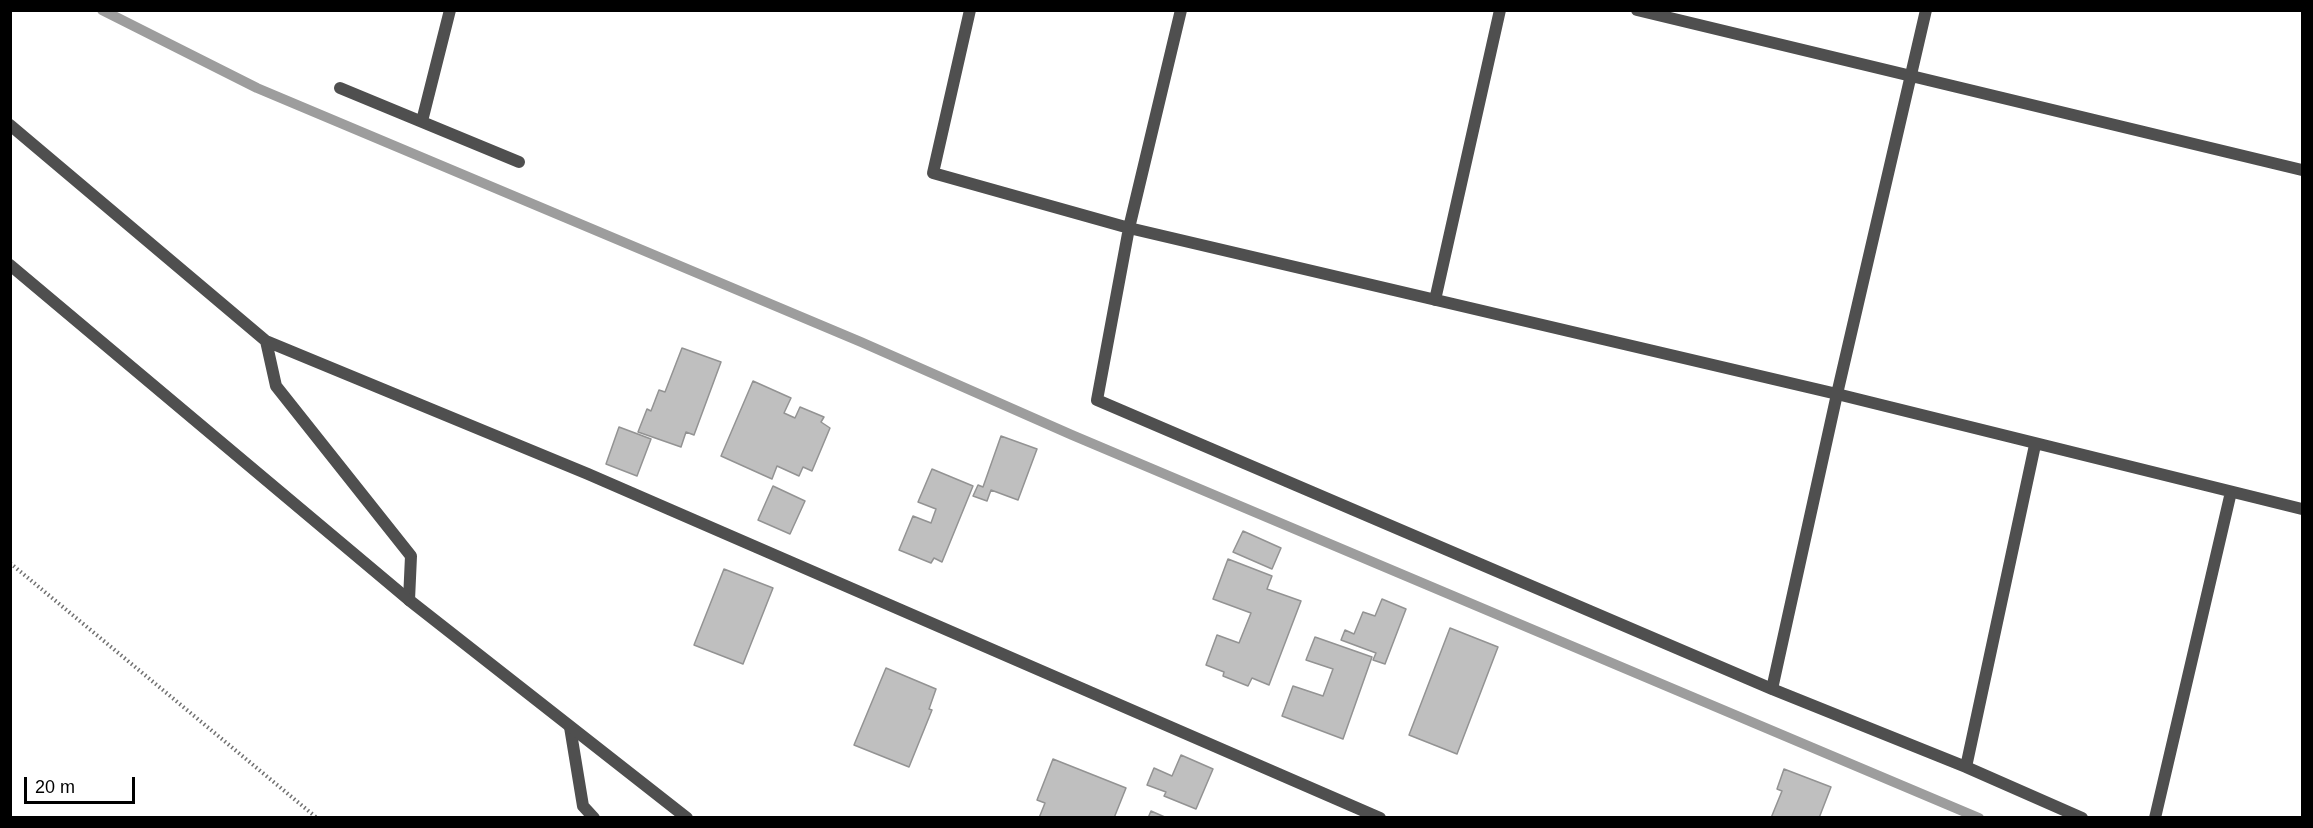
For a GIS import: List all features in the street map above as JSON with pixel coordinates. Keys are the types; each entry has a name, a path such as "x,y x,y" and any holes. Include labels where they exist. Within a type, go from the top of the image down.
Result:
{"street":[{"path":"423,121 450,10"},
{"path":"970,10 933,173 1129,228 1837,394 2302,510"},
{"path":"1180,10 1129,228 1097,400 1772,689 1966,766 2082,818"},
{"path":"1435,300 1500,10"},
{"path":"1636,10 1911,78 2302,170"},
{"path":"1772,689 1837,394 1926,10"},
{"path":"340,88 519,162"},
{"path":"10,124 266,341 588,474 1380,818"},
{"path":"10,265 409,600 687,818"},
{"path":"266,341 276,386 411,556 409,600"},
{"path":"1966,766 2035,444"},
{"path":"2155,818 2231,492"},
{"path":"570,727 583,806 594,818"}],"path":[{"path":"10,563 317,818"}],"building":[{"path":"682,348 721,362 694,435 686,432 681,447 638,432 647,409 651,411 659,390 665,392"},
{"path":"753,381 791,398 784,413 795,418 800,407 824,417 821,422 830,428 812,471 803,467 799,476 777,466 772,479 721,456"},
{"path":"619,427 651,439 637,476 606,464"},
{"path":"1001,436 1037,449 1018,500 991,490 987,501 973,496 978,485 983,487"},
{"path":"932,469 973,486 942,562 934,558 931,563 899,550 913,516 931,523 936,509 918,502"},
{"path":"773,486 805,501 790,534 758,520"},
{"path":"1243,531 1281,548 1272,569 1233,552"},
{"path":"1228,559 1272,576 1267,589 1301,601 1269,685 1252,678 1248,686 1223,676 1224,672 1206,665 1217,635 1239,643 1251,613 1213,599"},
{"path":"724,569 773,588 743,664 694,645"},
{"path":"1382,599 1406,609 1385,664 1373,660 1376,653 1341,640 1345,630 1354,634 1363,612 1375,616"},
{"path":"1450,628 1498,647 1457,754 1409,735"},
{"path":"1315,637 1372,657 1343,739 1282,716 1293,686 1323,696 1333,669 1306,660"},
{"path":"886,668 936,689 929,709 932,710 909,767 854,745"},
{"path":"1181,755 1213,769 1196,809 1164,796 1166,792 1147,785 1154,768 1172,776"},
{"path":"1053,759 1126,788 1114,818 1039,818 1045,803 1037,800"},
{"path":"1784,769 1831,787 1819,818 1771,818 1782,791 1777,789"},
{"path":"1151,811 1167,818 1148,818"}],"waterway":[{"path":"102,10 257,88 861,342 1072,435 1979,818"}]}
